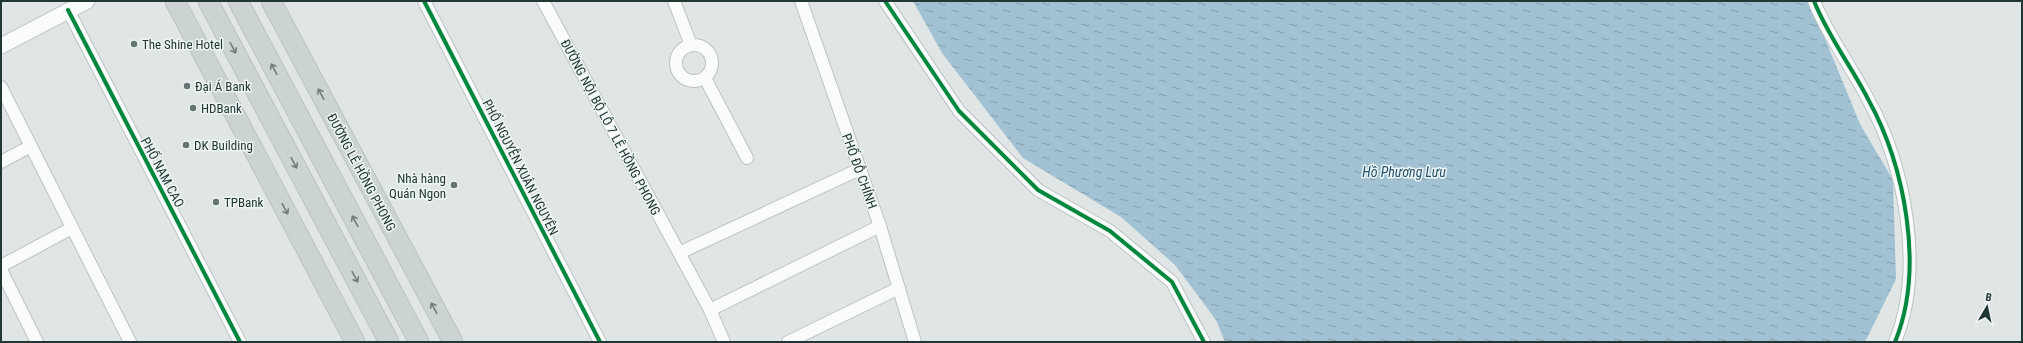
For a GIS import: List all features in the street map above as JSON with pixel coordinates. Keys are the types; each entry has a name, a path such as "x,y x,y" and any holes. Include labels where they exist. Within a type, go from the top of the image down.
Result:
{"main road":[{"path":"175,1 350,340"},
{"path":"208,1 389,342"},
{"path":"238,1 419,342"},
{"name":"ĐƯỜNG LÊ HỒNG PHONG","path":"271,1 453,342"}],"street":[{"path":"1,46 87,1"},
{"name":"PHỐ NGUYỄN XUÂN NGUYÊN","path":"424,1 600,342"},
{"name":"ĐƯỜNG NỘI BỘ LÔ 7 LÊ HỒNG PHONG","path":"543,1 680,253 710,310 724,342"},
{"path":"674,1 691,45"},
{"name":"PHỐ ĐỖ CHÍNH","path":"801,1 880,226 915,342"},
{"path":"885,1 959,111 1038,190 1110,231 1172,282 1204,342"},
{"path":"1814,1 1840,54 1868,99 1887,139 1906,209 1909,242 1906,304 1895,342"},
{"name":"PHỐ NAM CAO","path":"68,10 240,342"},
{"path":"691,45 703,47 711,56 712,68 705,78 693,82 687,80 678,73 675,61 680,50 691,45"},
{"path":"705,78 747,158"},
{"path":"1,87 130,342"},
{"path":"1,162 31,146"},
{"path":"680,253 860,169"},
{"path":"710,310 880,226"},
{"path":"1,266 72,228"},
{"path":"1,270 37,342"},
{"path":"788,342 899,288"}],"water":[{"name":"Hồ Phương Lưu","path":"913,1 1807,1 1826,41 1860,124 1893,180 1896,279 1865,342 1225,342 1216,320 1175,265 1121,217 1023,158 942,53"}],"cycle path":[{"path":"424,1 600,342"},
{"path":"885,1 959,111 1038,190 1110,231 1172,282 1204,342"},
{"path":"1814,1 1833,39 1868,99 1881,126 1892,155 1901,186 1907,218 1909,283 1904,313 1895,342"},
{"path":"68,10 240,342"}],"place":[{"name":"The Shine Hotel","path":"134,44"},
{"name":"Đại Á Bank","path":"187,86"},
{"name":"HDBank","path":"193,108"},
{"name":"DK Building","path":"186,145"},
{"name":"Nhà hàng Quán Ngon","path":"454,185"},
{"name":"TPBank","path":"216,202"}]}
